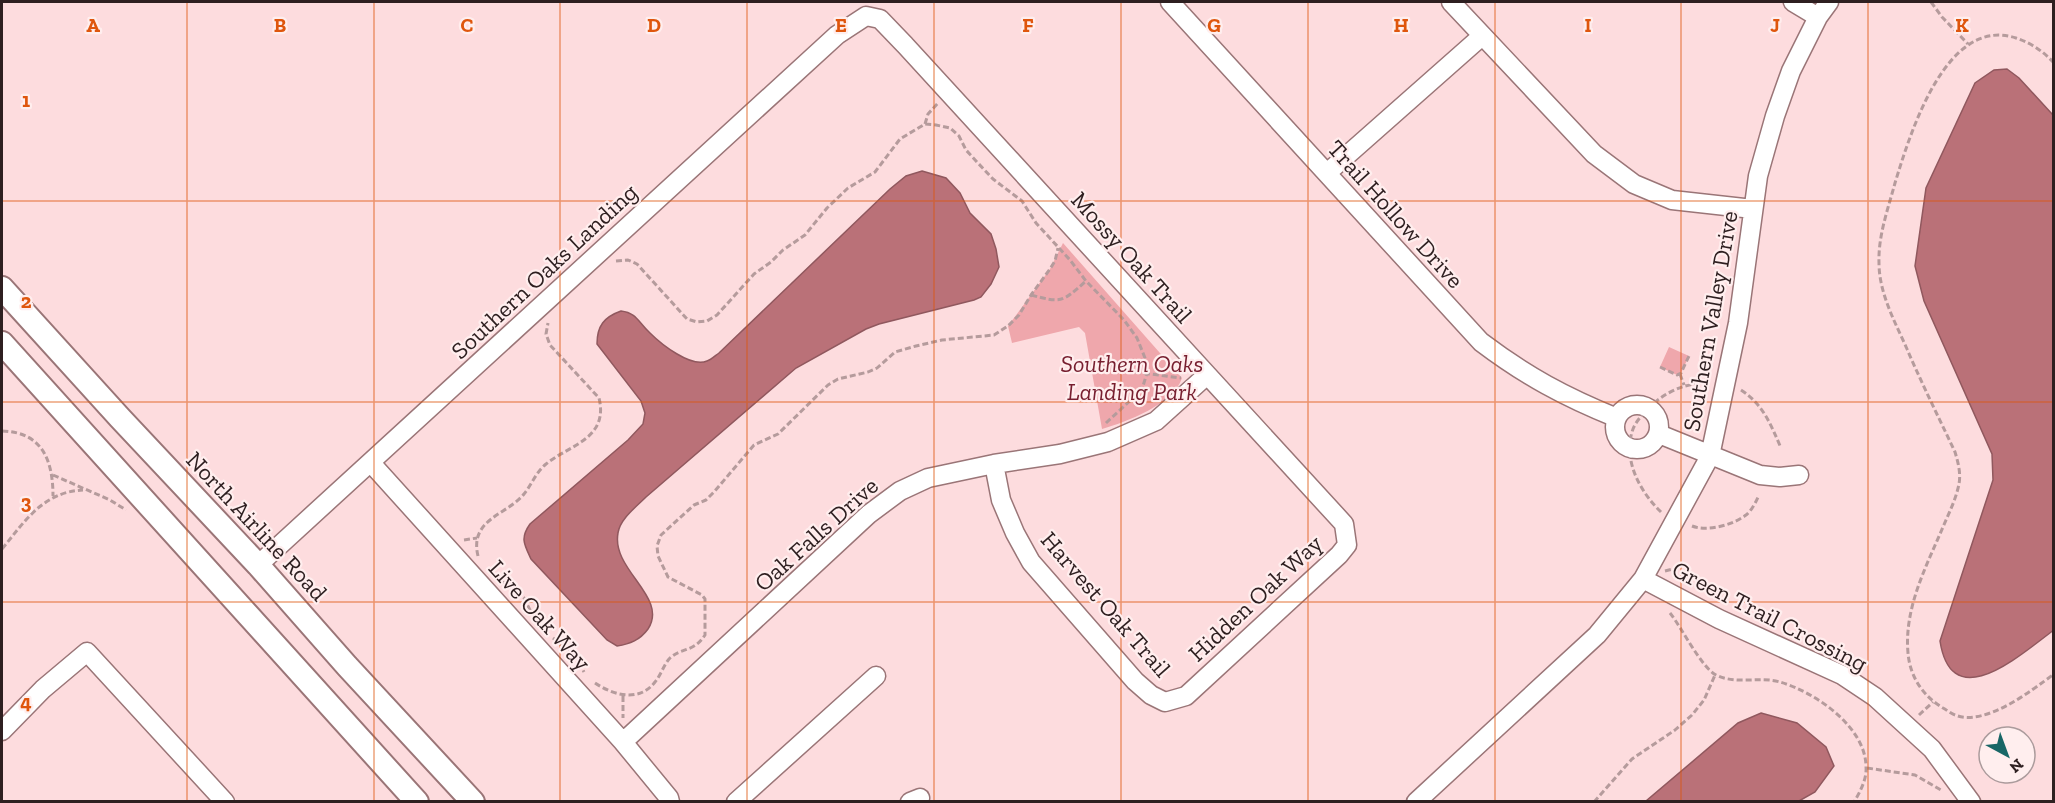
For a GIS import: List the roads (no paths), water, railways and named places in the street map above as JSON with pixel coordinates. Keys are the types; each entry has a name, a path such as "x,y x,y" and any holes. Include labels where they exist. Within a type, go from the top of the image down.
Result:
{"main road":[{"name":"North Airline Road","path":"2,288 473,801"},
{"path":"2,343 417,801"}],"street":[{"name":"Trail Hollow Drive","path":"1170,2 1481,342 1518,369 1565,396 1617,418"},
{"path":"1451,2 1594,153 1634,184 1672,200 1753,209"},
{"path":"1793,2 1823,9"},
{"name":"Southern Valley Drive","path":"1416,801 1597,635 1643,579 1710,456 1738,323 1758,176 1791,71 1823,9"},
{"name":"Mossy Oak Trail","path":"866,16 879,19 949,92 1205,378 1344,524 1347,545"},
{"name":"Southern Oaks Landing","path":"258,565 837,35 866,16"},
{"path":"1327,173 1482,36"},
{"name":"Oak Falls Drive","path":"623,742 869,514 900,491 928,478 994,464 1060,454 1108,442 1156,421 1205,378"},
{"path":"1642,405 1655,413 1659,420 1659,434 1650,446 1636,450 1629,448 1618,439 1615,425 1617,418 1627,407 1642,405"},
{"path":"1659,434 1760,475 1780,477 1799,475"},
{"name":"Live Oak Way","path":"371,463 623,742 670,801"},
{"name":"Harvest Oak Trail","path":"994,464 1001,500 1031,562 1135,681 1151,695 1165,702"},
{"name":"Hidden Oak Way","path":"1165,702 1186,696 1339,555 1347,545"},
{"name":"Green Trail Crossing","path":"1643,579 1719,619 1842,675 1875,697 1932,749 1971,801"},
{"path":"2,731 43,689 87,652 225,801"},
{"path":"736,801 876,676"}],"park label":[{"name":"Southern Oaks Landing Park","path":"1132,377"}]}
